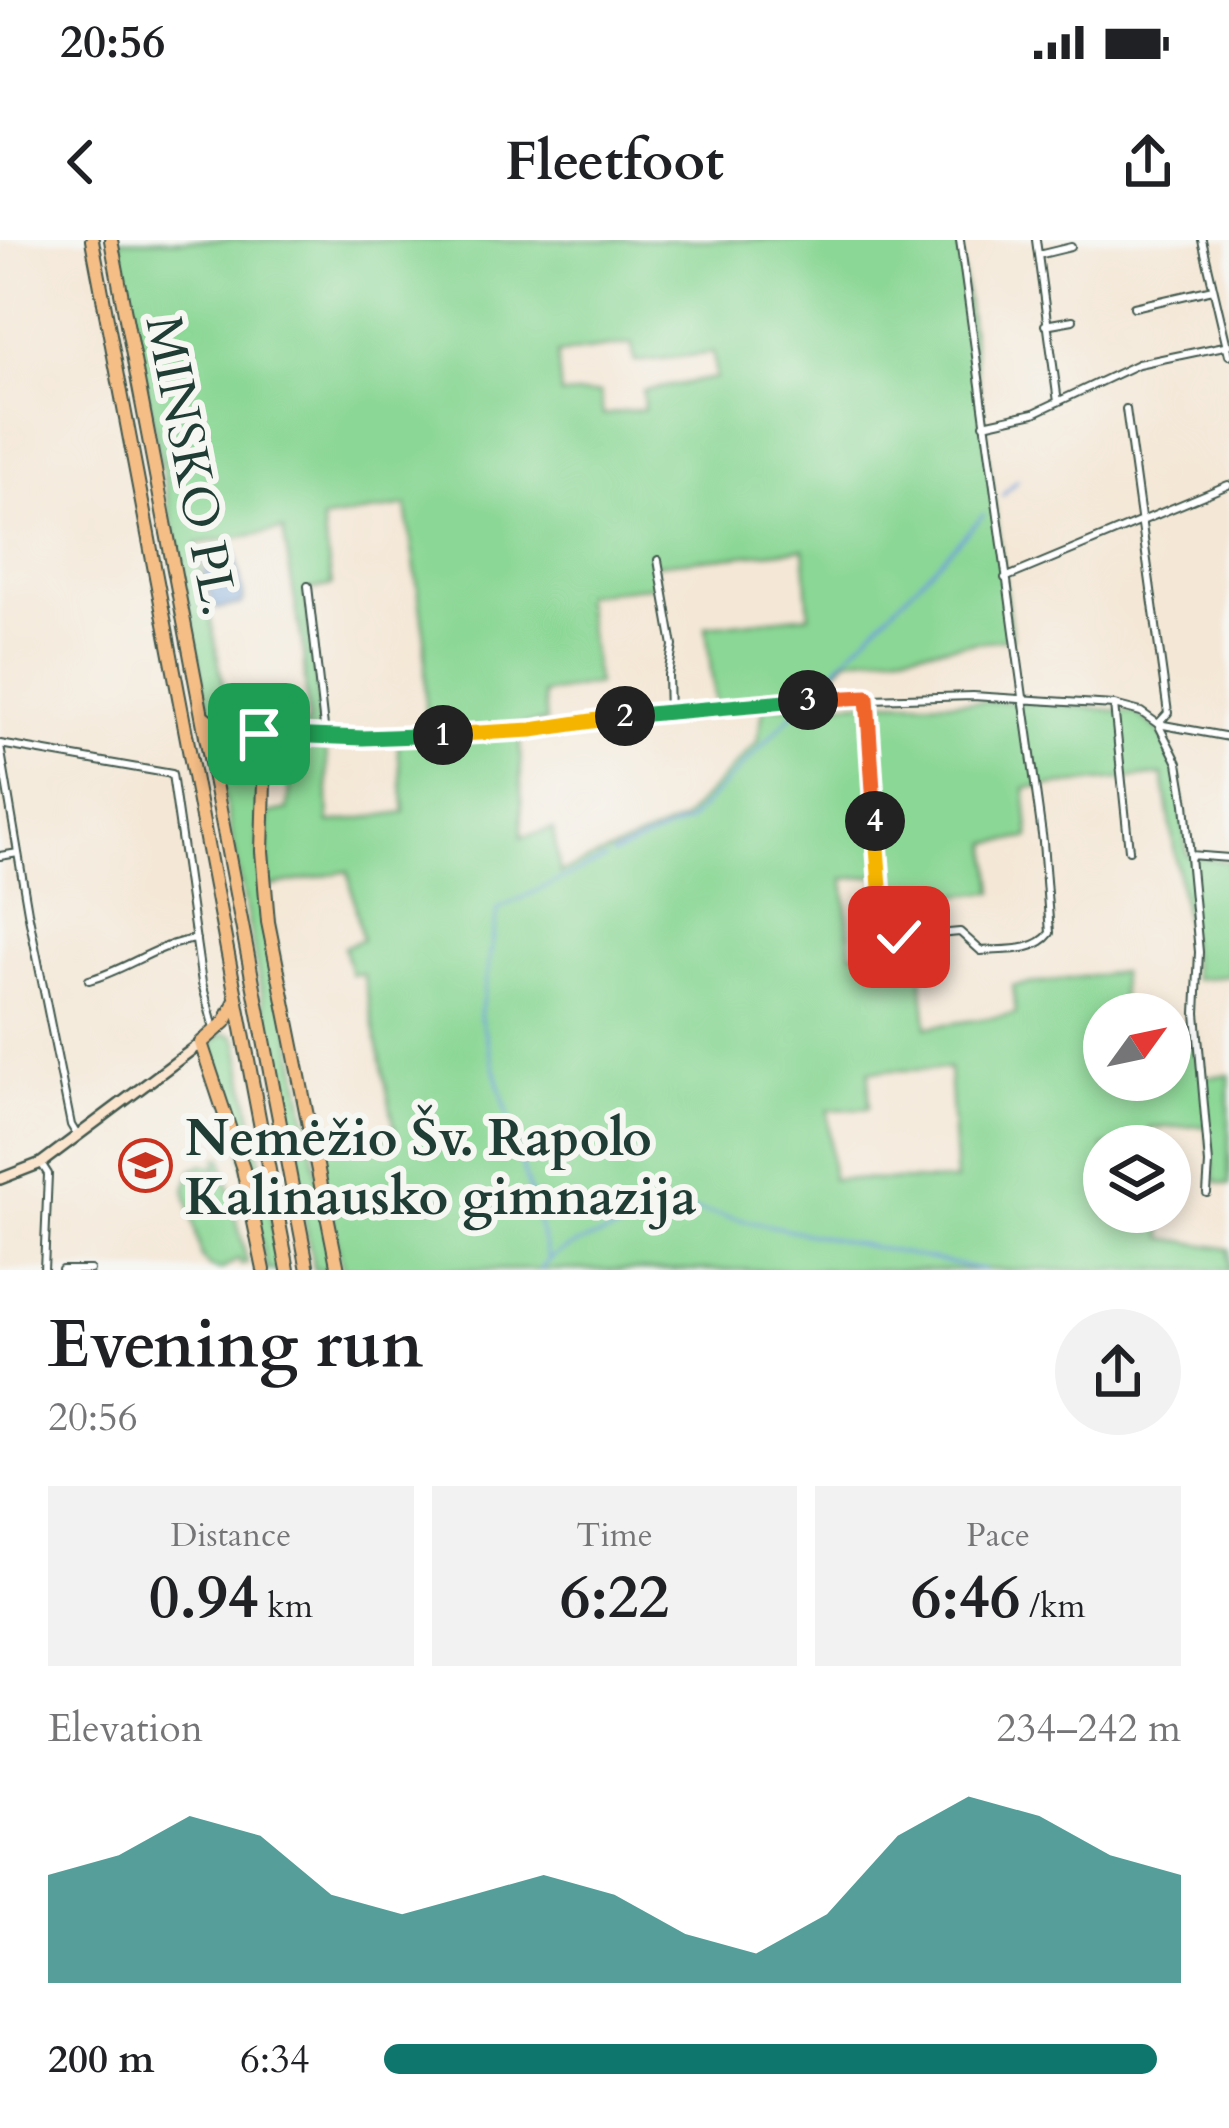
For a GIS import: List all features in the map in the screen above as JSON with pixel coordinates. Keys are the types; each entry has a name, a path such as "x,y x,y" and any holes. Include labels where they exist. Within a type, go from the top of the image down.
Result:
{"highway":[{"name":"MINSKO PL.","path":"92,240 288,1270"},
{"name":"MINSKO PL.","path":"111,240 308,1270"},
{"path":"201,715 218,728 259,734 266,754 262,851 268,922 338,1270"},
{"path":"211,766 221,742 242,733"},
{"path":"236,999 216,1032 201,1042 243,1169 264,1270"},
{"path":"216,1032 234,1034 245,1045"}],"main road":[{"path":"0,1179 41,1163 201,1042"}],"street":[{"path":"867,697 884,931 904,938 960,932 981,951 1035,946 1048,936 1043,842 960,240"},
{"path":"1036,240 1058,403"},
{"path":"984,424 1013,420 1058,403 1138,364 1228,348 1202,240"},
{"path":"1038,255 1071,248"},
{"path":"1134,307 1214,289"},
{"path":"1045,325 1073,320"},
{"path":"1126,409 1168,712 1158,724"},
{"path":"1005,578 1228,485"},
{"path":"658,560 673,646 669,713"},
{"path":"308,586 325,736"},
{"path":"259,734 363,738 532,730 767,702 867,697 1024,698 1114,705 1158,724 1229,737"},
{"path":"1114,705 1129,850"},
{"path":"1158,724 1181,776 1190,855 1199,952 1196,1013 1210,1178 1207,1193"},
{"path":"77,1136 59,1067 0,745 172,774 209,1019 216,1032"},
{"path":"0,856 18,853"},
{"path":"1190,855 1229,858"},
{"path":"89,980 173,944 196,940"},
{"path":"41,1163 48,1174 44,1270"},
{"path":"62,1270 90,1270"}],"green space":[{"path":"118,240 959,240 1012,638 847,659 827,682 830,696 715,705 706,626 809,615 804,549 654,564 657,585 583,595 597,684 543,694 546,722 425,733 425,639 406,506 322,520 332,585 305,591 322,732 264,729 259,723 308,725 303,648 283,530 196,544 230,720 252,722 219,724 209,713","holes":["632,344 635,362 713,353 716,378 643,391 644,409 603,415 600,393 561,395 557,354"]},
{"path":"876,701 1041,702 1136,713 1161,733 1180,785 1187,855 1229,862 1229,976 1194,979 1163,775 1025,788 1030,838 989,843 994,892 914,899 927,1027 1016,1014 1013,986 1120,972 1122,993 1083,993 1083,1101 1191,1101 1193,1033 1205,1077 1229,1075 1229,1185 1215,1182 1207,1126 1083,1125 1083,1233 1163,1233 1164,1238 1229,1249 1229,1270 343,1270 316,1141 397,1139 363,974 351,974 344,947 362,939 348,871 268,887 268,814 288,810 292,760 270,756 276,741 326,739 329,823 405,812 397,739 520,733 522,837 553,829 560,873 682,821 757,742 764,706","holes":["876,876 883,950 851,953 844,879","949,1069 956,1181 832,1179 828,1110 869,1108 869,1071"]},
{"path":"247,737 261,751 258,850 334,1270 314,1270 218,762 227,741"},
{"path":"224,1033 238,1042 281,1270 267,1270 212,1042"},
{"path":"222,1157 247,1263 241,1265 239,1259 221,1270 209,1267 202,1258 185,1189 192,1169 203,1164 218,1168 217,1158"}],"water":[{"path":"223,550 235,553 244,599 242,604 217,609 206,569 209,556"}],"waterway":[{"path":"1002,496 1018,479"},
{"path":"811,693 984,515"},
{"path":"612,855 688,822 797,710"},
{"path":"548,1258 480,1016 498,909 605,859"},
{"path":"652,1220 694,1210 984,1270"},
{"path":"541,1270 558,1253 644,1223"}],"place":[{"name":"Nemėžio Šv. Rapolo Kalinausko gimnazija","path":"146,1166"}],"route":[{"path":"259,734 363,738 532,730 767,702 867,697 883,926 899,937"}]}
